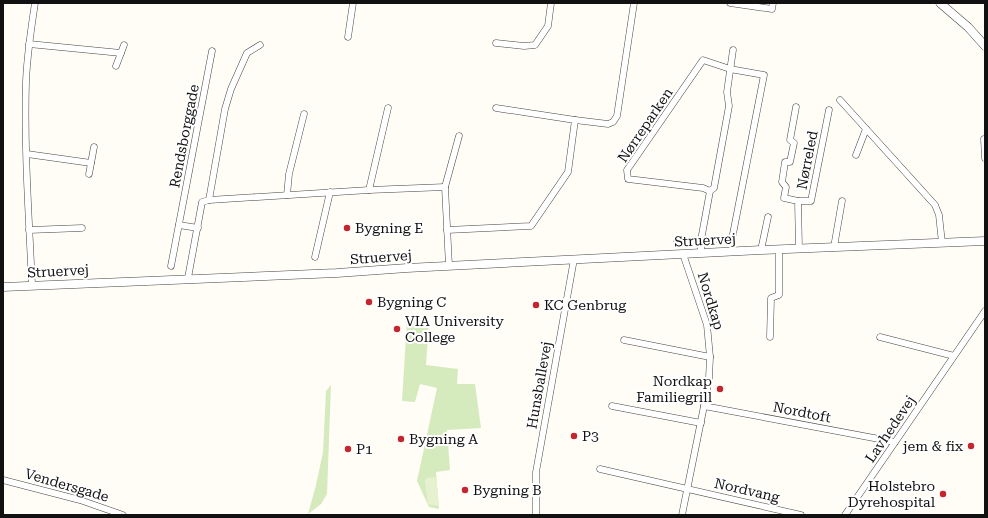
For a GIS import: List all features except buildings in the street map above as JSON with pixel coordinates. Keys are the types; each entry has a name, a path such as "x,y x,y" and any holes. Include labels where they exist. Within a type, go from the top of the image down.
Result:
{"street":[{"path":"32,285 29,230 26,82 29,44 35,3"},
{"path":"348,38 353,3"},
{"path":"496,42 524,46 535,45 548,26 552,3"},
{"path":"496,108 608,124 613,122 617,116 634,3"},
{"path":"730,3 772,9 773,3"},
{"path":"940,3 968,27 985,46"},
{"path":"29,44 121,53"},
{"path":"116,66 124,45"},
{"path":"208,200 225,109 231,89 247,53 260,45"},
{"path":"701,253 701,240 710,191 714,188 729,106 727,92 733,50"},
{"name":"Rendsborggade","path":"171,266 212,51"},
{"name":"Nørreparken","path":"677,241 732,239 764,75 730,69 703,60 627,170 628,179 703,188 710,191"},
{"path":"840,100 935,205 939,215 942,242"},
{"name":"Nørreled","path":"796,107 790,140 794,143 790,162 785,162 782,182 786,187 784,198 798,201 811,201 829,110"},
{"path":"369,190 388,108"},
{"path":"286,195 289,174 304,114"},
{"path":"447,230 531,226 568,172 575,120"},
{"path":"856,155 866,129"},
{"path":"449,266 444,187 459,136"},
{"path":"984,139 985,158"},
{"path":"89,174 94,147"},
{"path":"27,154 91,163"},
{"path":"188,278 202,202 208,200 330,192 444,187"},
{"path":"315,257 330,192"},
{"name":"Nørreled","path":"798,201 799,249"},
{"path":"834,247 842,201"},
{"path":"761,250 768,217"},
{"path":"179,225 198,228"},
{"path":"29,230 82,228"},
{"name":"Struervej","path":"3,287 188,278 338,273 779,249 985,241"},
{"path":"770,337 771,298 779,295 779,249"},
{"name":"Nordkap","path":"682,515 709,378 710,357 707,325 683,254"},
{"name":"Hunsballevej","path":"536,515 536,472 574,260"},
{"name":"Lavhedevej","path":"845,515 985,311"},
{"path":"880,337 954,356"},
{"path":"624,340 710,357"},
{"path":"612,406 701,423"},
{"name":"Nordtoft","path":"704,406 895,442"},
{"path":"600,469 688,489"},
{"name":"Vendersgade","path":"3,480 80,500 123,515"},
{"name":"Nordvang","path":"688,489 801,515"}],"green space":[{"path":"407,321 429,322 426,365 458,369 457,384 475,384 481,428 447,430 450,470 436,472 439,509 429,507 417,481 437,388 420,384 415,402 402,401"},
{"path":"331,385 327,494 321,504 308,514 323,452 326,391"},
{"path":"436,477 439,506 428,504 425,481 426,478"}],"place":[{"name":"Bygning E","path":"347,228"},
{"name":"Bygning C","path":"369,302"},
{"name":"KC Genbrug","path":"536,305"},
{"name":"VIA University College","path":"397,329"},
{"name":"Nordkap Familiegrill","path":"720,389"},
{"name":"P3","path":"574,436"},
{"name":"Bygning A","path":"401,439"},
{"name":"jem & fix","path":"971,446"},
{"name":"P1","path":"348,449"},
{"name":"Bygning B","path":"465,490"},
{"name":"Holstebro Dyrehospital","path":"943,494"}]}
